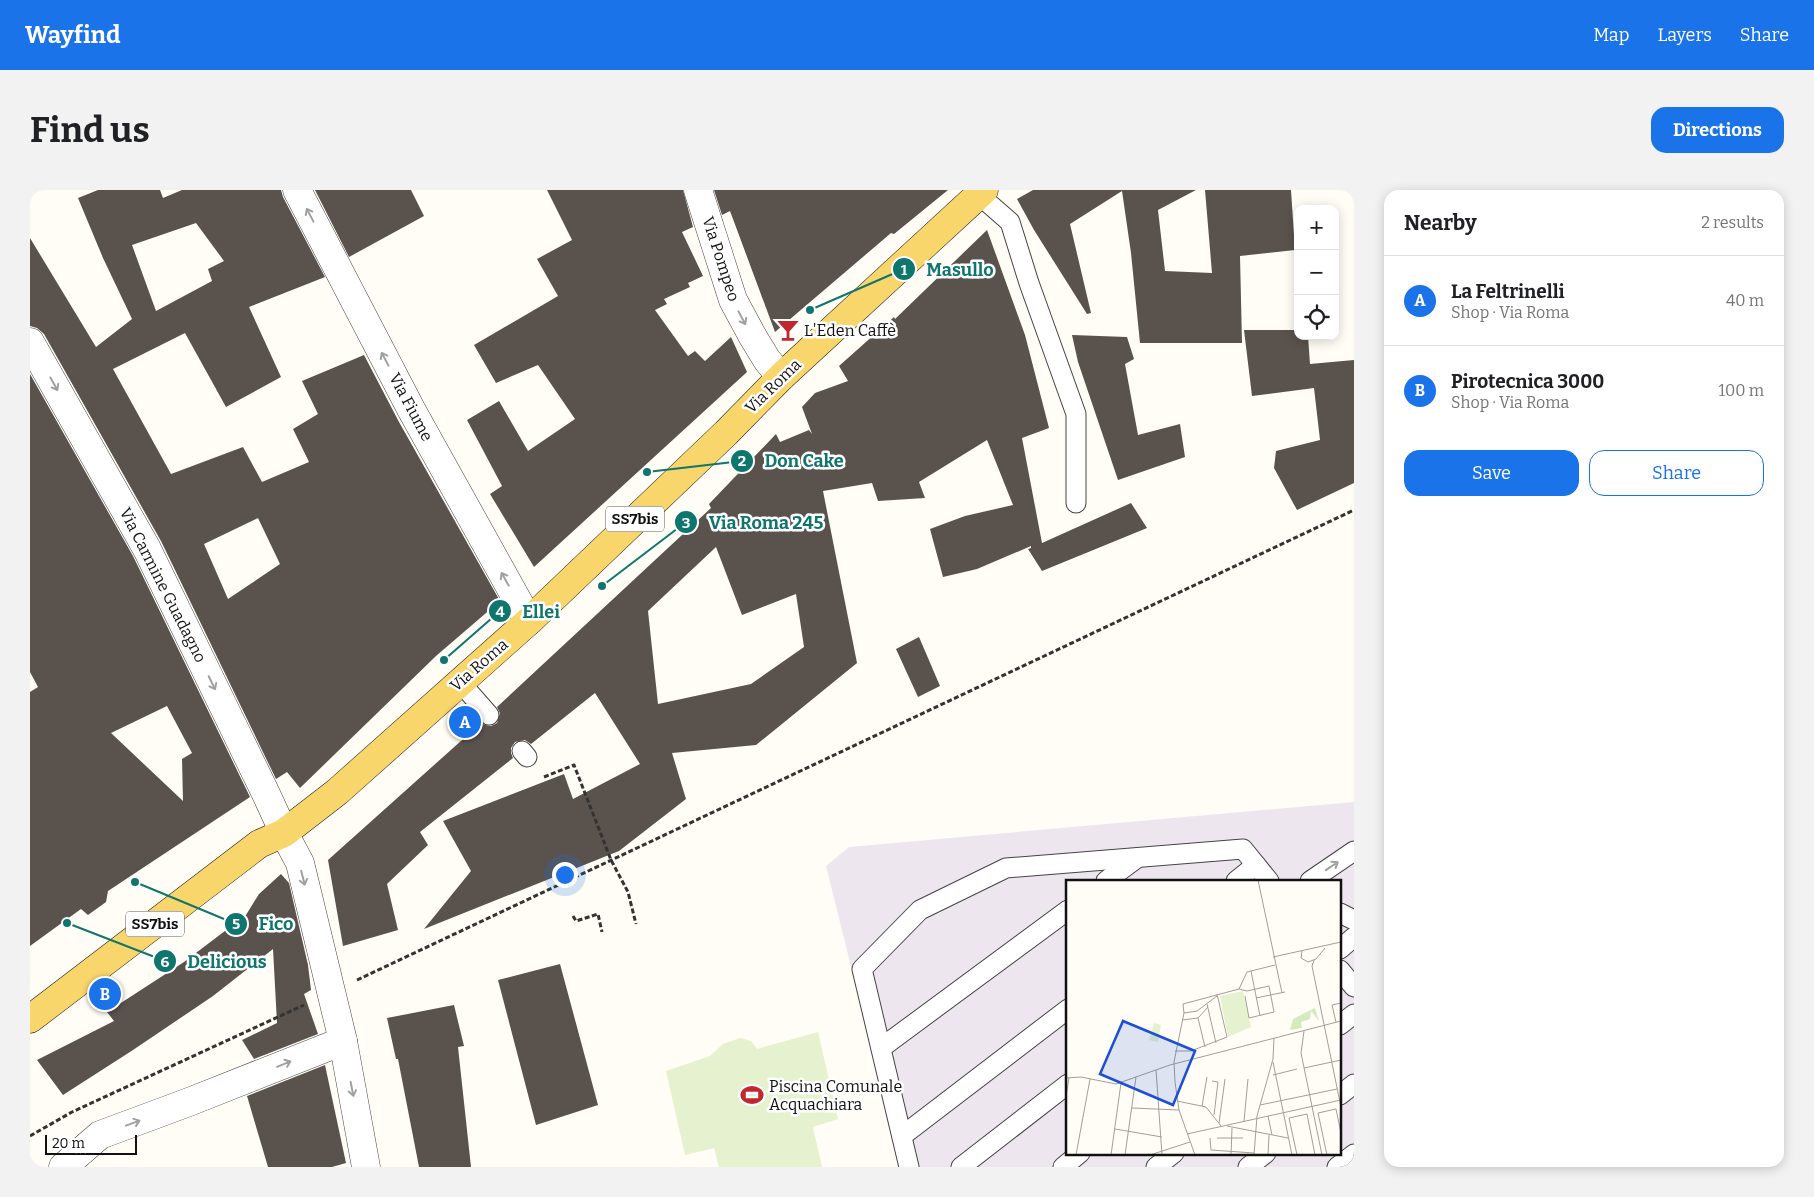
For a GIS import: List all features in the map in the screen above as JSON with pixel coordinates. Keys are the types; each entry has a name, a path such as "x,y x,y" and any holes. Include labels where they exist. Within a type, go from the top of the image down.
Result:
{"main road":[{"name":"Via Roma","path":"30,1019 259,844 284,833 337,792 529,621 726,433 781,377 980,192"}],"street":[{"name":"Via Fiume","path":"297,190 411,409 529,621"},
{"name":"Via Pompeo","path":"698,190 733,300 767,360 781,377"},
{"name":"Via Carmine Guadagno","path":"30,342 147,550 300,863 343,1041 366,1167"},
{"path":"63,1167 100,1135 343,1041"}],"lane":[{"path":"980,192 1010,222 1029,283 1076,414 1076,504"},
{"path":"460,682 489,715"},
{"path":"909,1167 862,968 920,910 1006,868 1243,849 1268,880"},
{"path":"1311,880 1354,851"},
{"path":"1107,880 1137,858"},
{"path":"1237,880 1256,865"},
{"path":"881,1048 1066,911"},
{"path":"1342,914 1354,920"},
{"path":"1342,946 1354,937"},
{"path":"902,1136 1066,1011"},
{"path":"1342,1023 1354,1014"},
{"path":"1342,1093 1354,1084"},
{"path":"961,1167 1066,1086"},
{"path":"1063,1167 1079,1154"},
{"path":"1156,1167 1173,1154"},
{"path":"1248,1167 1265,1154"},
{"path":"1337,1167 1354,1154"}],"path":[{"path":"30,1136 72,1112 1354,510"},
{"path":"524,754 537,780 574,765 612,860 628,892 636,924"},
{"path":"572,916 576,921 598,914 602,932"}],"shaded area":[{"path":"1354,802 1354,1167 901,1167 826,866 849,847"}],"green space":[{"name":"Piscina Comunale Acquachiara","path":"818,1032 838,1119 813,1127 822,1167 719,1167 714,1148 685,1155 666,1071 710,1056 723,1044 740,1038 751,1041 757,1049"}],"building":[{"path":"98,190 160,190 163,198 182,190 281,190 325,277 249,307 281,377 226,407 185,333 113,369 171,474 243,447 262,482 309,462 293,429 318,414 302,381 364,355 399,422 500,601 436,656 300,788 287,772 276,779 161,541 44,334 37,328 30,326 30,238 96,347 132,319 103,258 78,198","holes":["196,223 224,261 208,269 212,281 156,311 132,245","258,518 280,564 228,599 204,544"]},
{"path":"315,190 411,190 424,216 349,257"},
{"path":"547,190 683,190 693,227 682,232 703,276 688,283 690,287 664,299 667,304 655,310 688,356 695,351 705,361 731,337 747,372 534,567 490,494 502,486 467,420 499,401 528,451 575,419 538,365 496,383 474,345 558,296 537,259 572,240"},
{"path":"714,190 948,190 894,234 891,233 775,332 730,211 722,215"},
{"path":"1033,190 1196,190 1158,210 1165,271 1212,273 1205,190 1291,190 1294,250 1240,256 1242,343 1140,343 1131,253 1122,191 1070,224 1091,313 1087,314 1034,230 1017,199"},
{"path":"987,230 1025,335 1049,428 1022,438 1042,543 1131,503 1147,528 1042,571 1028,549 1031,546 977,569 943,577 930,529 965,516 1013,505 987,440 919,482 925,498 878,501 872,483 823,491 857,663 756,745 672,753 686,799 619,851 424,929 471,871 443,821 564,774 573,799 640,764 595,693 531,744 525,740 515,742 511,748 513,758 420,832 428,845 387,884 398,930 343,946 328,860 481,723 491,726 497,723 500,713 497,707 711,508 709,504 776,434 780,442 809,430 812,434 802,407 815,393 848,381 839,366 894,317 895,319","holes":["716,547 742,615 796,594 804,647 751,684 658,704 648,611"]},
{"path":"1244,330 1294,330 1294,340 1308,340 1310,364 1354,360 1354,483 1297,510 1274,468 1276,451 1320,440 1314,388 1252,396"},
{"path":"1072,335 1127,337 1134,359 1125,364 1138,435 1180,424 1185,457 1118,480 1078,362"},
{"path":"30,374 133,556 250,797 108,891 106,902 88,915 81,909 30,946 30,692 38,687 30,672","holes":["167,706 192,753 182,759 183,801 111,733"]},
{"path":"919,637 940,686 918,697 896,649"},
{"path":"281,874 289,883 308,965 311,990 304,994 318,1034 254,1059 242,1040 277,1023 273,949 213,996 63,1095 37,1060 114,1021 107,1012 184,962 246,915 259,894"},
{"path":"560,964 598,1105 536,1125 498,980"},
{"path":"454,1005 464,1046 458,1047 471,1167 419,1167 398,1059 396,1059 387,1018"},
{"path":"325,1065 346,1163 332,1167 268,1167 247,1096"}],"place":[{"name":"Masullo","path":"810,310"},
{"name":"L'Eden Caffè","path":"788,330"},
{"name":"Don Cake","path":"647,472"},
{"name":"Via Roma 245","path":"602,586"},
{"name":"Ellei","path":"444,660"},
{"name":"La Feltrinelli","path":"465,722"},
{"name":"Fico","path":"135,882"},
{"name":"Delicious","path":"67,923"},
{"name":"Pirotecnica 3000","path":"105,994"},
{"name":"Piscina Comunale Acquachiara","path":"752,1095"}]}
